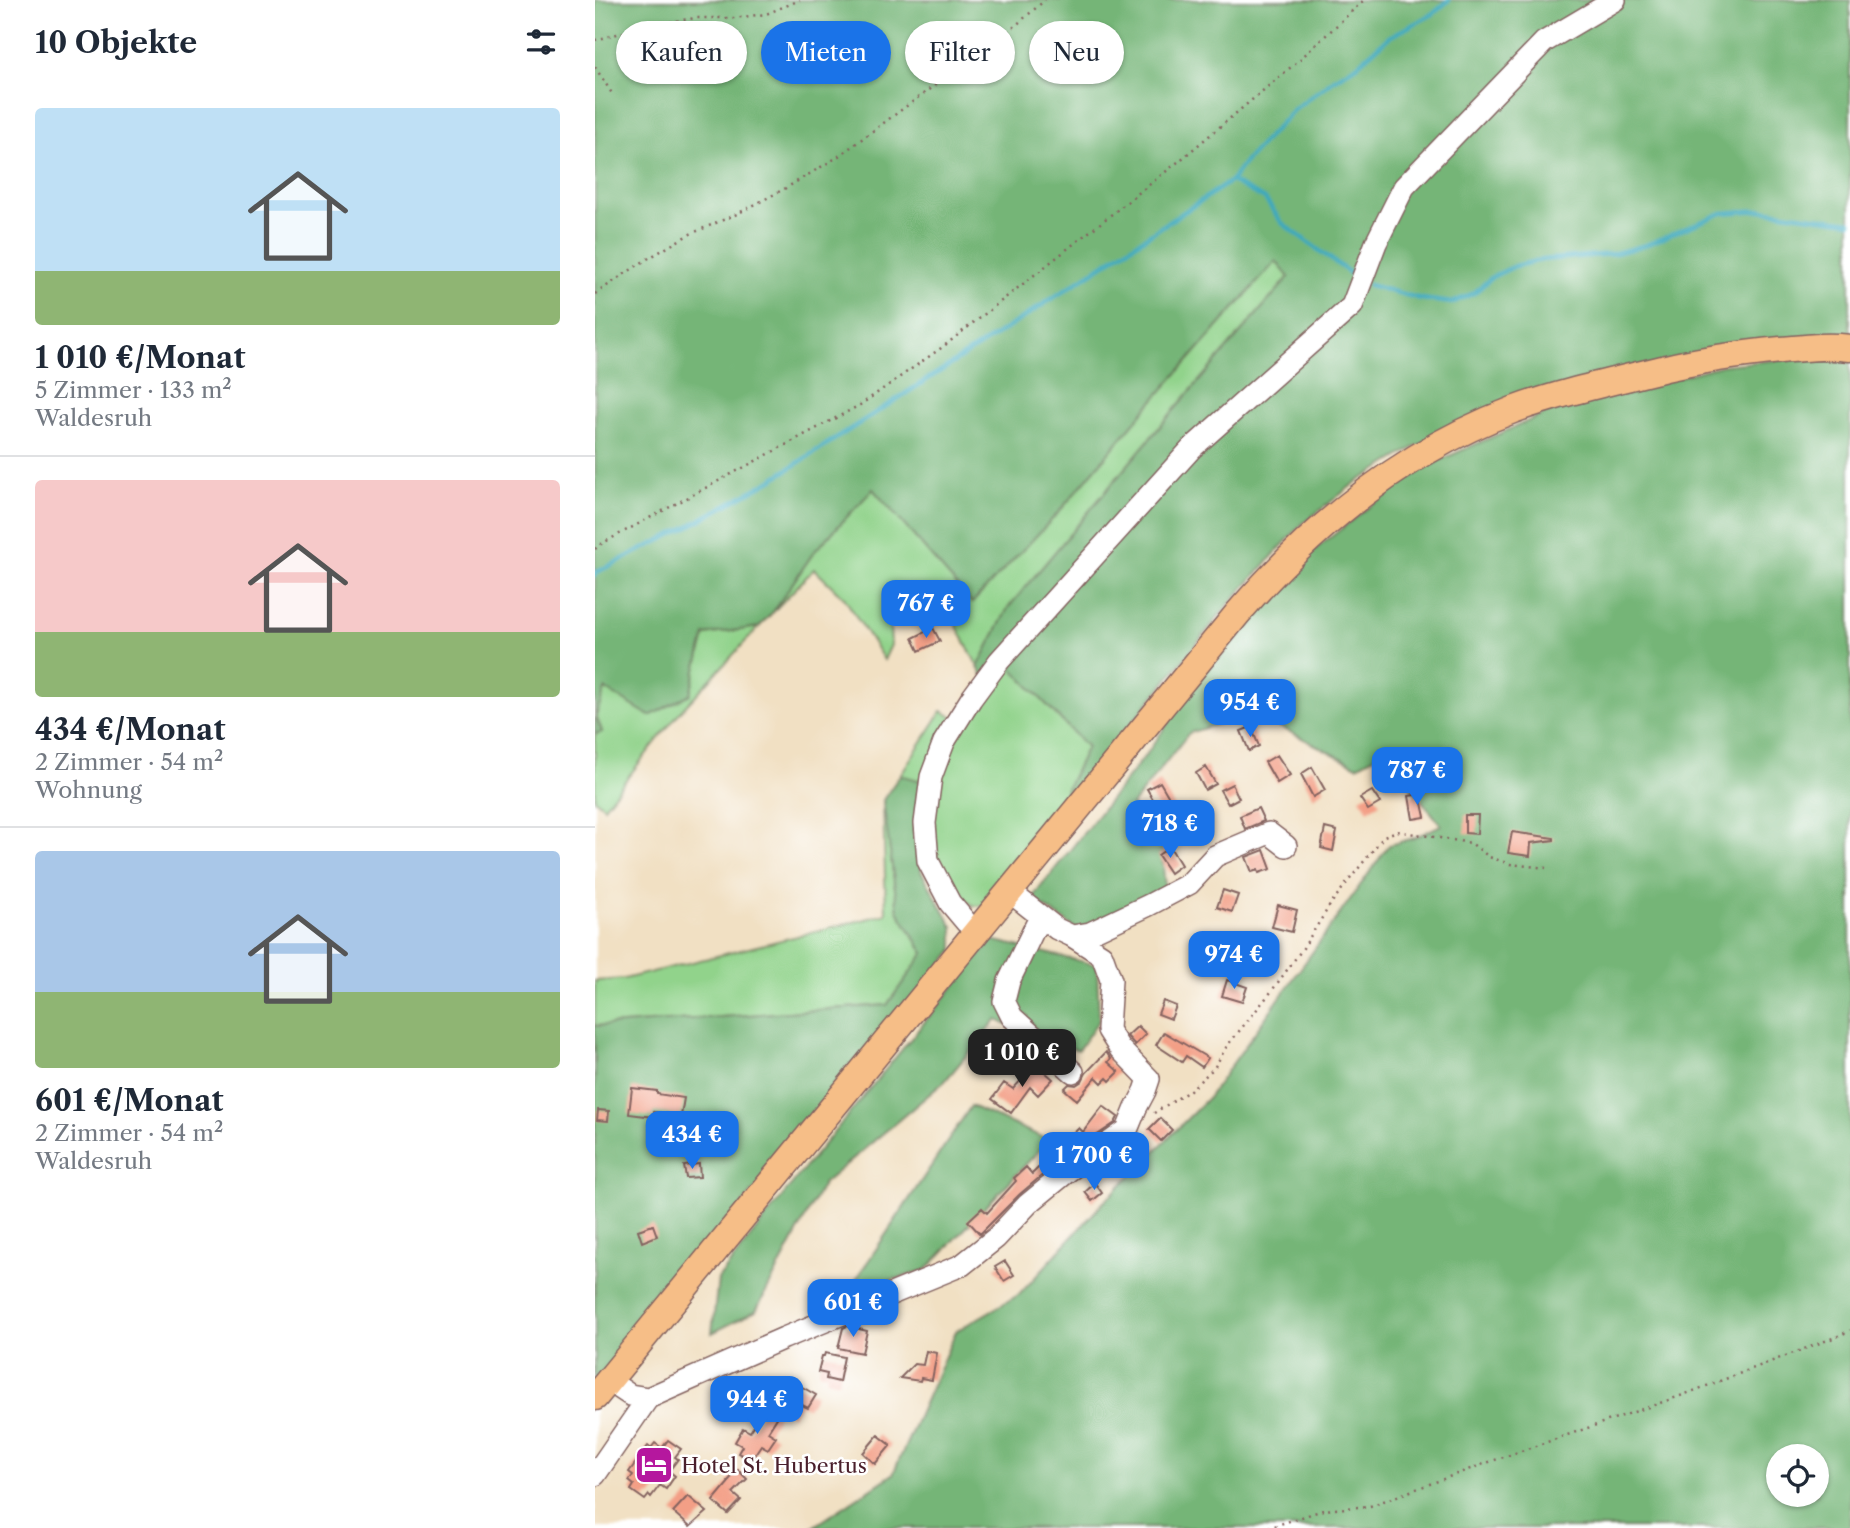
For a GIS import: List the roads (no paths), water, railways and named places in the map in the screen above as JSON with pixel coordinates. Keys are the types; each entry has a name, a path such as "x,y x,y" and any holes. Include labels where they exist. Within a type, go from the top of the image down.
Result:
{"main road":[{"path":"602,1389 1230,624 1273,574 1323,525 1394,472 1452,437 1545,399 1722,357 1797,348 1850,348"}],"street":[{"path":"978,932 950,903 928,861 925,824 935,765 944,742 971,699 999,661 1192,448 1352,306 1376,243 1404,187 1544,43 1615,0"},
{"path":"1072,936 1090,933 1189,884 1215,856 1226,851 1269,833 1286,846"},
{"path":"595,1475 648,1398 784,1338 962,1265 996,1238 1028,1204 1127,1130 1149,1079 1120,1049 1108,1030 1111,980 1102,956 1056,929 1010,892"},
{"path":"1040,916 1009,981 1004,1001 1012,1017 1073,1072"},
{"path":"602,1389 648,1398"}],"waterway":[{"path":"595,575 773,479 1231,181 1293,110 1357,65 1389,37 1433,14 1449,0"},
{"path":"1231,181 1265,199 1282,223 1355,277"},
{"path":"1369,285 1421,299 1452,303 1474,293 1492,277 1515,266 1541,260 1612,254 1646,245 1722,213 1761,210 1850,222"}],"place":[{"name":"Hotel St. Hubertus","path":"654,1465"}]}
